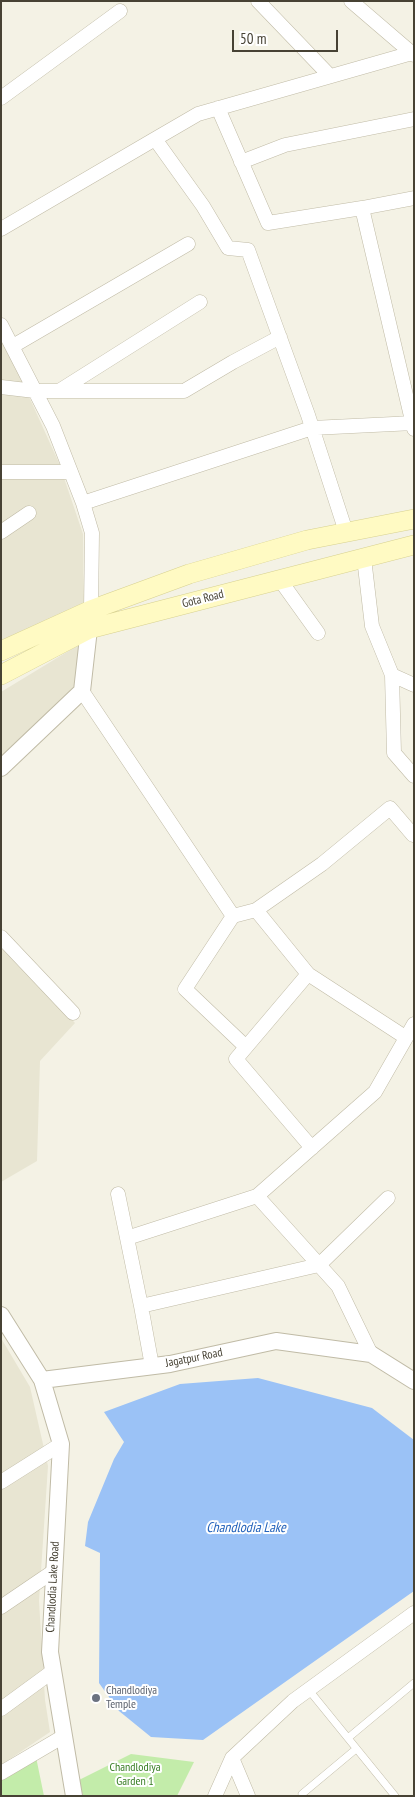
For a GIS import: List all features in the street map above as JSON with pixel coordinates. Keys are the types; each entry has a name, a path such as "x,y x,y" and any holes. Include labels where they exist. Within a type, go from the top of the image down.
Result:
{"main road":[{"name":"Gota Road","path":"1,651 90,620 188,574 307,540 414,519"},
{"name":"Gota Road","path":"1,675 90,620 280,580 414,545"}],"street":[{"path":"258,1 330,76"},
{"path":"351,1 413,54"},
{"path":"1,98 120,11"},
{"path":"1,229 198,114 413,54"},
{"path":"218,108 268,223 414,198"},
{"path":"241,162 285,145 414,119"},
{"path":"156,139 203,206 228,248 248,250 312,428 346,532"},
{"path":"83,503 312,428 413,425 362,208"},
{"path":"13,346 188,244"},
{"path":"58,391 200,302"},
{"path":"1,325 53,426 83,503 92,533 90,620 82,691 1,768"},
{"path":"1,388 35,391 184,391 280,337"},
{"path":"1,472 71,472"},
{"path":"1,532 29,514"},
{"path":"364,558 372,626 392,675 394,753 414,776"},
{"path":"280,580 318,633"},
{"path":"392,675 414,685"},
{"path":"82,691 234,916"},
{"path":"246,1047 185,989 234,916 256,910 322,864 390,808 413,837"},
{"path":"256,910 308,974 405,1037"},
{"path":"1,937 73,1013"},
{"path":"308,974 236,1059 312,1148"},
{"path":"127,1238 257,1196 375,1092 414,1024"},
{"path":"118,1194 152,1366"},
{"path":"257,1196 338,1286 371,1354"},
{"path":"141,1306 319,1265 388,1198"},
{"path":"1,1315 42,1380"},
{"name":"Jagatpur Road","path":"42,1380 170,1364 276,1341 371,1354 414,1381"},
{"name":"Chandlodia Lake Road","path":"42,1380 61,1444 50,1652 74,1796"},
{"path":"1,1482 61,1444"},
{"path":"1,1607 54,1571"},
{"path":"214,1796 232,1758 293,1701 414,1613"},
{"path":"1,1709 53,1671"},
{"path":"1,1773 64,1736"},
{"path":"232,1758 248,1796"}],"lane":[{"path":"348,1738 414,1683"},
{"path":"308,1690 395,1796"},
{"path":"302,1794 356,1749"}],"shaded area":[{"path":"1,339 7,348 59,463 83,534 84,606 1,643"},
{"path":"80,644 75,687 1,756 1,692"},
{"path":"1,945 75,1023 40,1061 37,1161 1,1182"},
{"path":"1,1338 30,1387 48,1466 39,1601 45,1700 50,1732 1,1765"}],"green space":[{"name":"Chandlodiya Garden 1","path":"131,1754 194,1762 177,1796 83,1796 79,1780"},
{"path":"36,1757 44,1796 1,1796 1,1779"}],"water":[{"name":"Chandlodia Lake","path":"258,1378 372,1408 414,1440 414,1591 203,1740 151,1737 119,1711 99,1683 100,1553 85,1546 88,1522 114,1459 124,1442 104,1412 180,1384"}],"place":[{"name":"Chandlodiya Temple","path":"96,1698"}]}
